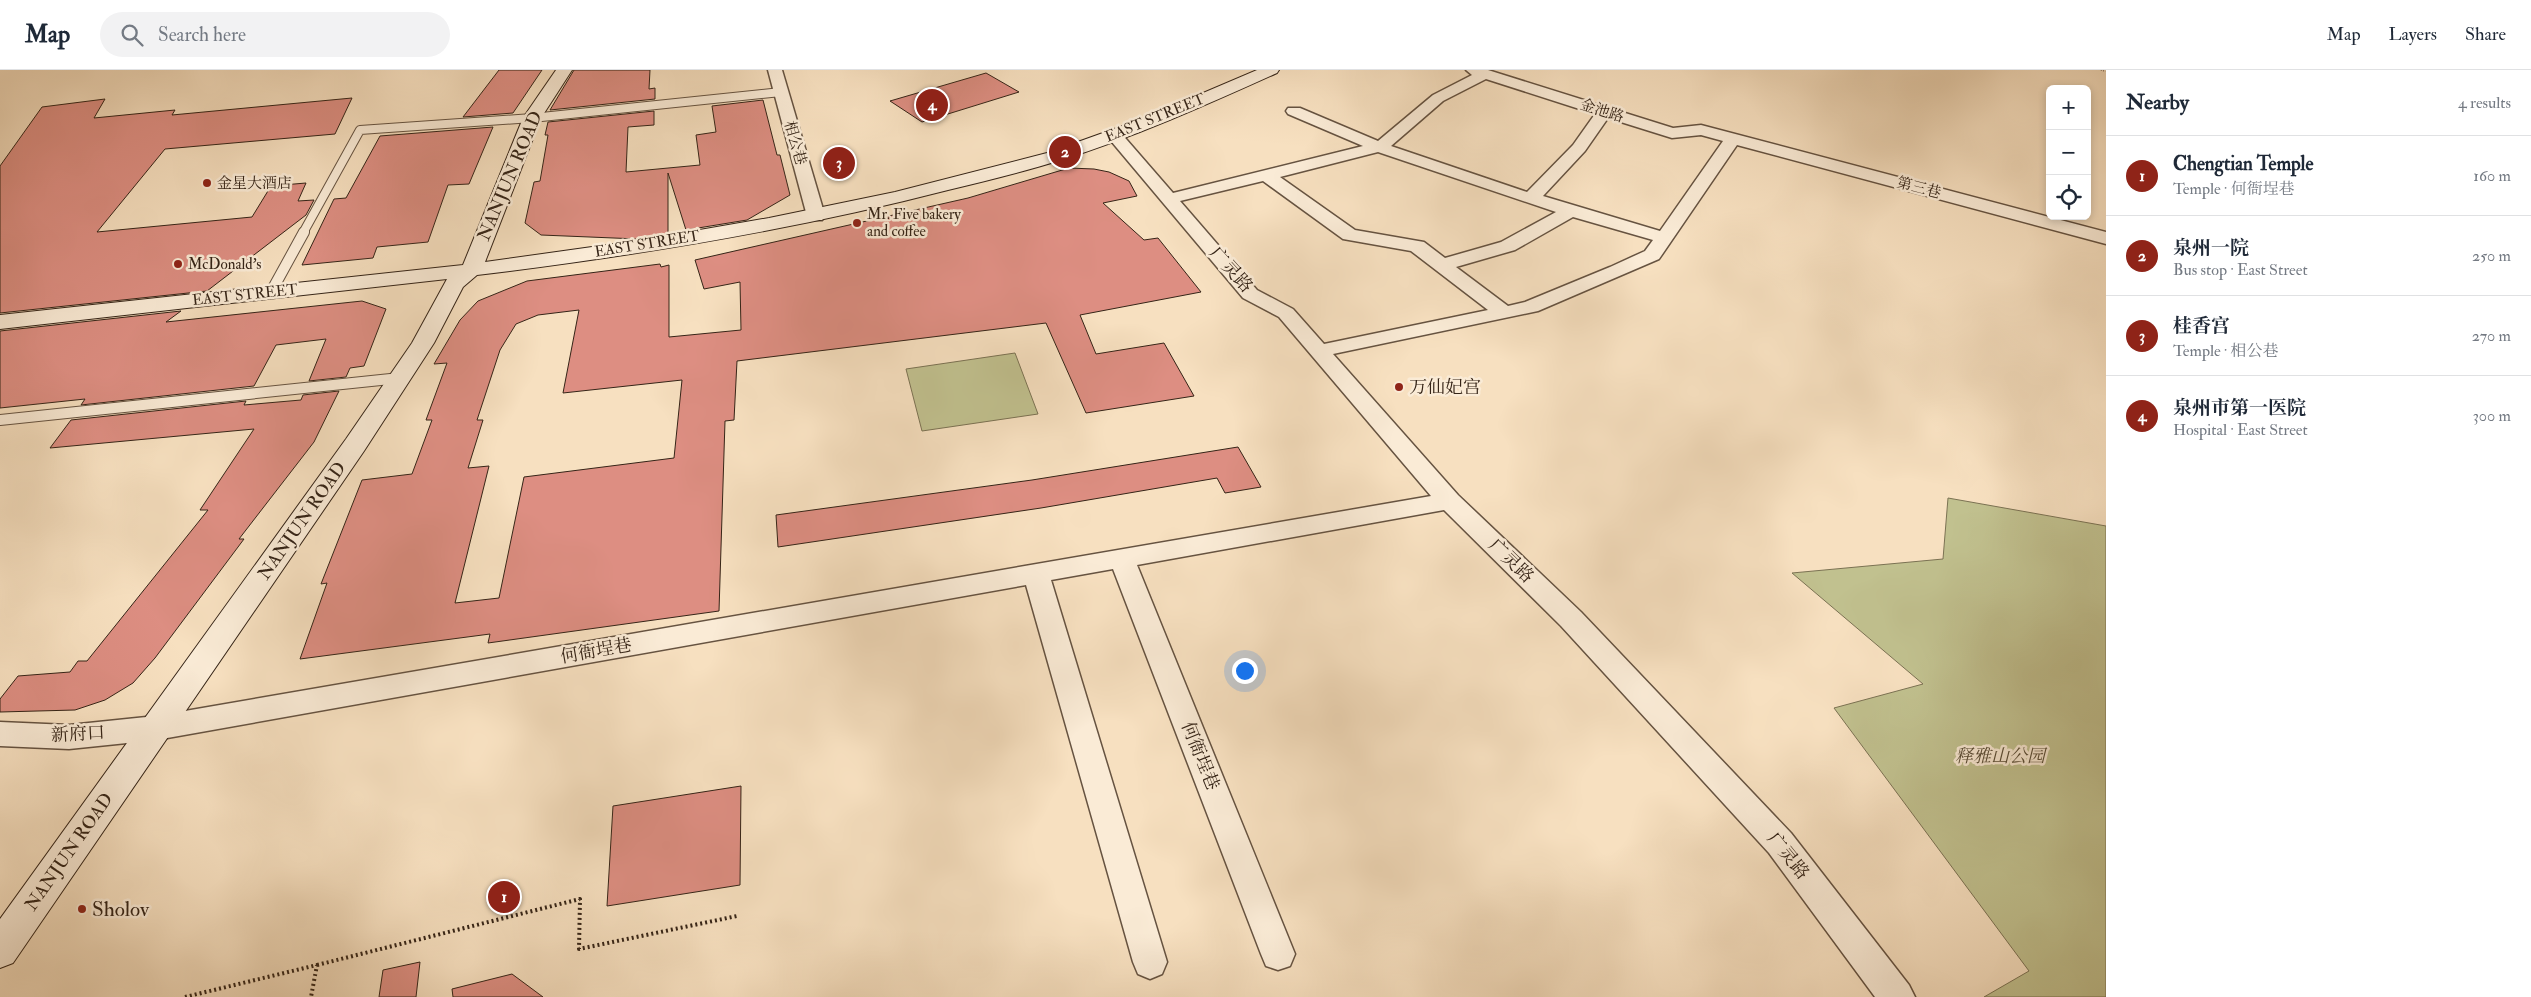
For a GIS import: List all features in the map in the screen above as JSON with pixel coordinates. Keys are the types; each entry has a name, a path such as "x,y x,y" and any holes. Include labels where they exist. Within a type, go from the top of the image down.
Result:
{"main road":[{"name":"NANJUN ROAD","path":"0,950 350,453 423,343 454,284 468,272 532,118 564,70"},
{"name":"EAST STREET","path":"468,272 816,216 1022,166 1117,139 1271,70"},
{"name":"EAST STREET","path":"0,322 468,272 684,246 875,210 1052,163 1291,70"}],"street":[{"name":"相公巷","path":"775,70 816,216"},
{"name":"金池路","path":"1479,72 1672,133 1701,130 1733,138"},
{"path":"1168,198 1380,147 1438,98 1479,72"},
{"path":"1294,111 1453,175 1664,238"},
{"path":"1531,198 1579,148 1604,112"},
{"path":"1318,351 1531,306 1617,272 1652,254 1733,138"},
{"name":"第三巷","path":"1733,138 2106,238"},
{"name":"广灵路","path":"1117,139 1250,294 1286,313 1450,501 1571,619 1780,843 1897,997"},
{"path":"1266,175 1350,235 1417,246 1504,312"},
{"path":"1442,265 1508,246 1572,210"},
{"name":"何衙埕巷","path":"156,728 1450,501"},
{"name":"何衙埕巷","path":"1122,559 1278,954"},
{"path":"1036,574 1150,962"},
{"name":"新府口","path":"0,734 68,737 156,728"}],"lane":[{"path":"271,292 360,130 532,118 781,92"},
{"path":"0,420 400,378"}],"path":[{"path":"2102,70 2106,71"},
{"path":"185,997 580,900 579,949 737,916"},
{"path":"311,997 317,965"}],"green space":[{"path":"1015,353 1038,414 922,431 906,369"},
{"name":"释雅山公园","path":"1948,498 2106,526 2106,997 1984,997 2029,971 1834,708 1923,684 1792,573 1943,559"}],"building":[{"path":"499,70 542,70 513,113 463,117"},
{"path":"574,70 650,70 649,89 655,88 655,99 550,110"},
{"path":"986,73 1019,92 922,122 890,101"},
{"path":"352,98 335,134 165,149 97,232 252,217 271,186 306,183 298,201 314,200 306,215 207,291 0,313 0,166 42,107 105,99 94,118 175,110 172,115"},
{"path":"763,100 777,155 780,155 790,195 747,220 686,230 668,173 668,234 638,239 541,235 525,223 534,182 540,181 548,135 545,135 548,122 654,111 654,125 628,127 626,172 700,165 696,135 716,132 712,106"},
{"path":"493,127 469,184 448,185 428,242 377,247 373,258 302,265 334,199 346,198 380,136"},
{"path":"1069,168 1109,172 1129,181 1137,196 1103,203 1144,240 1158,238 1201,292 1080,315 1096,354 1164,343 1194,396 1086,413 1046,323 737,361 734,420 725,421 719,611 488,643 490,634 300,659 327,583 321,584 362,480 412,474 432,420 426,420 447,363 434,364 460,320 478,301 527,281 660,264 661,267 669,265 669,337 741,330 740,282 704,289 695,260 968,198","holes":["579,310 563,393 682,380 674,458 524,477 499,598 455,603 489,466 468,468 483,420 477,420 500,350 516,324 538,315"]},
{"path":"362,301 386,309 364,366 350,368 346,377 309,381 326,339 276,345 254,386 81,405 85,399 0,408 0,331 181,311 166,322"},
{"path":"339,391 314,442 239,539 244,539 155,658 133,683 105,700 75,710 0,712 0,699 18,676 70,672 78,661 87,661 208,510 200,510 254,429 50,448 71,420 246,401 244,405 301,400 303,395"},
{"path":"1238,447 1261,487 1225,493 1217,478 1041,508 778,547 776,515 1032,480"},
{"path":"741,786 740,885 607,906 613,806"},
{"path":"420,962 416,997 379,997 383,970"},
{"path":"512,974 543,997 453,997 452,989"}],"place":[{"name":"泉州市第一医院","path":"932,105"},
{"name":"泉州一院","path":"1065,152"},
{"name":"桂香宫","path":"839,163"},
{"name":"金星大酒店","path":"207,183"},
{"name":"Mr. Five bakery and coffee","path":"857,223"},
{"name":"McDonald's","path":"178,264"},
{"name":"万仙妃宫","path":"1399,387"},
{"name":"Chengtian Temple","path":"504,897"},
{"name":"Sholov","path":"82,909"}]}
